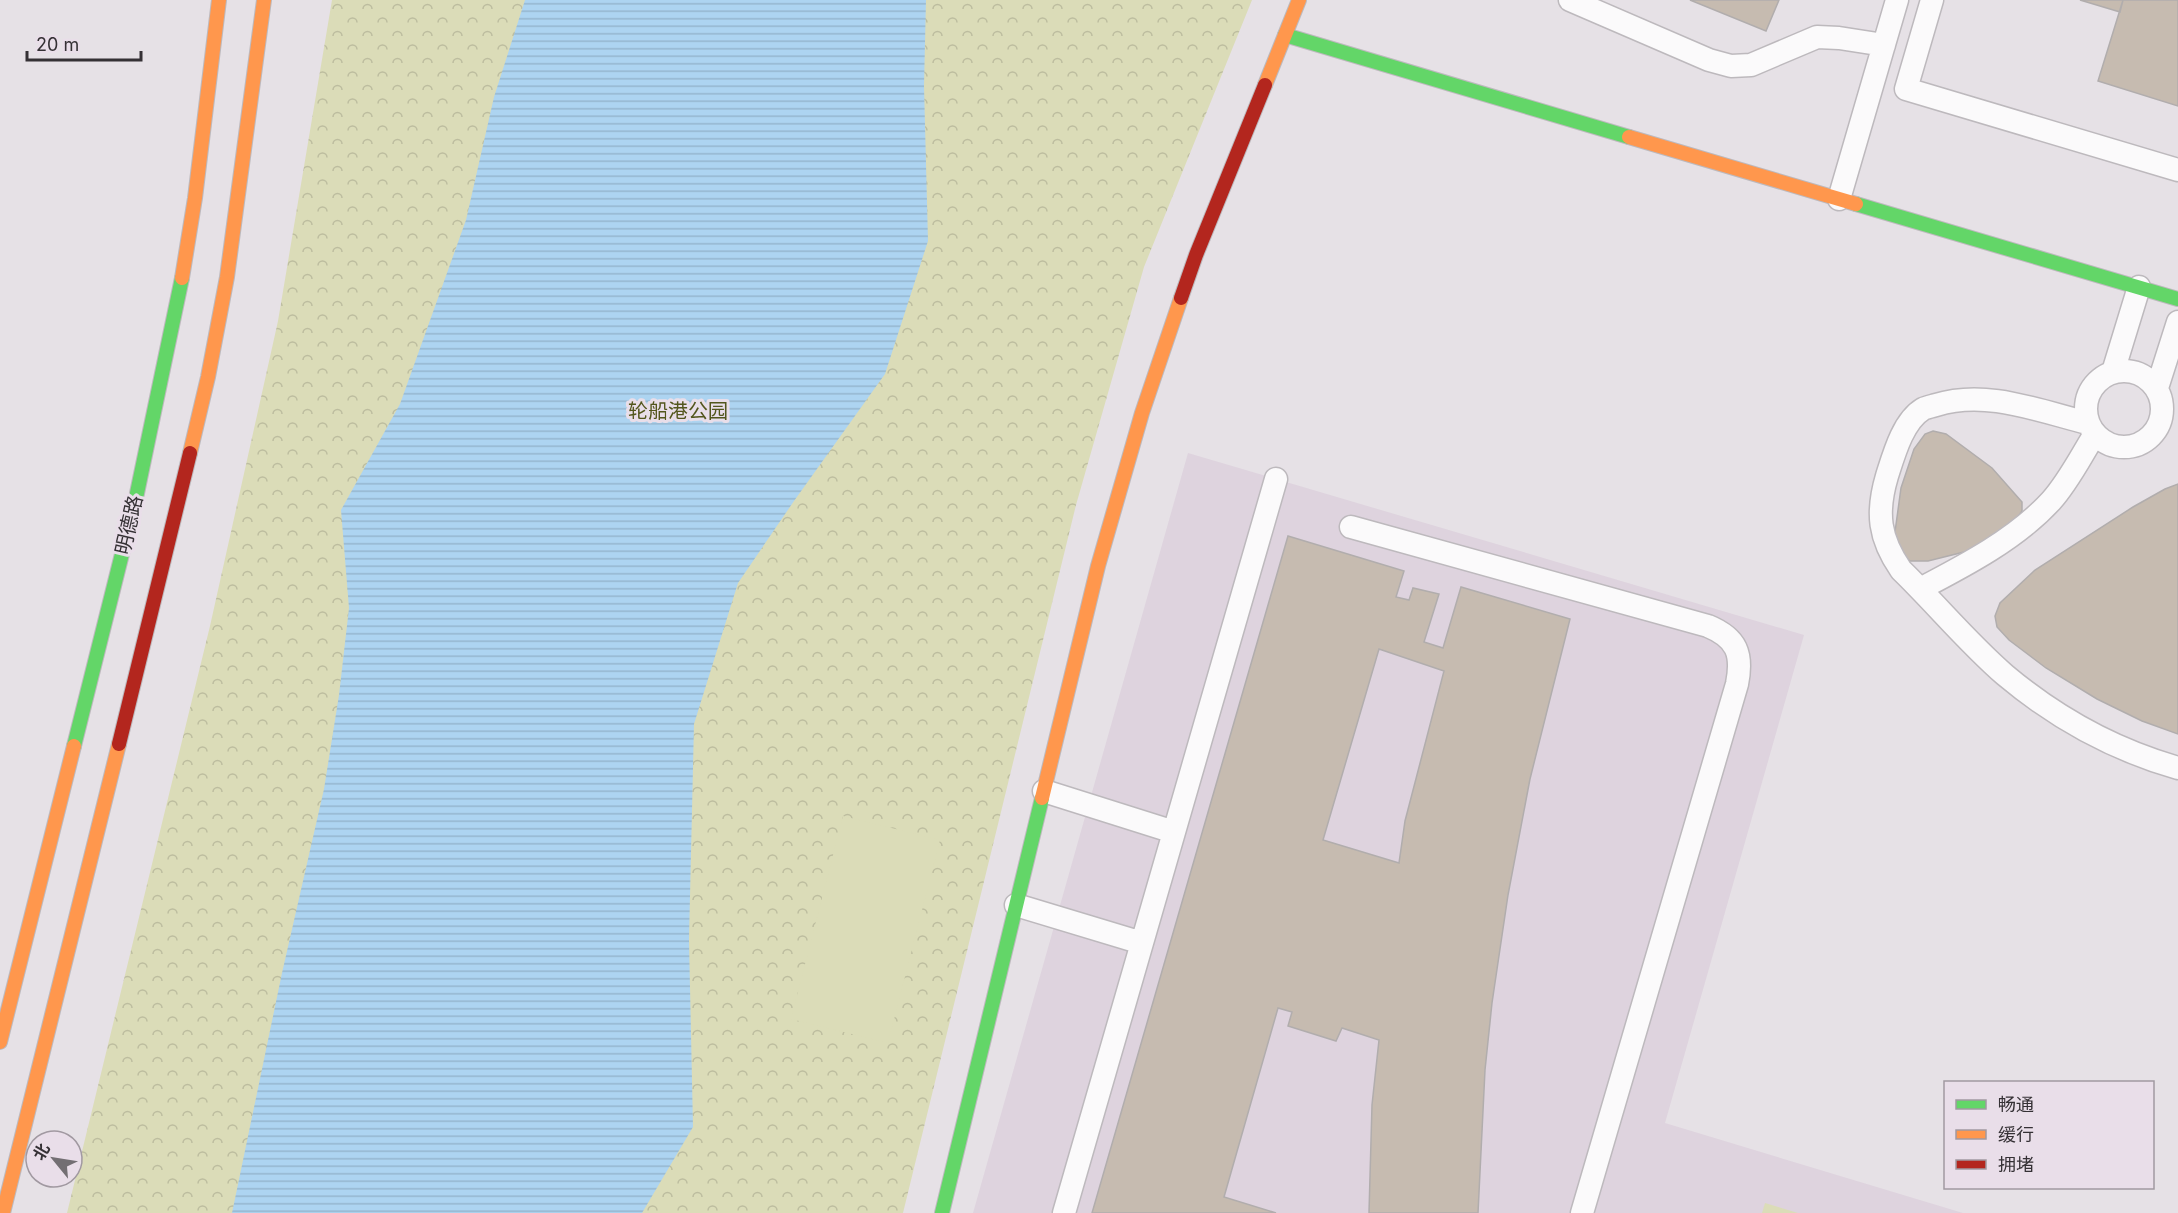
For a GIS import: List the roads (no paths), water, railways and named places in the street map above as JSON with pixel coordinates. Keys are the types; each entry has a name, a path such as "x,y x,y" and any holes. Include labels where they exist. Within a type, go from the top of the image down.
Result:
{"main road":[{"name":"明德路","path":"0,1042 128,532 178,304 195,198 219,0"},
{"path":"3,1213 188,467 208,377 226,277 264,0"},
{"path":"942,1213 1098,566 1142,413 1196,255 1299,0"},
{"path":"1285,35 2178,299"}],"lane":[{"path":"1570,0 1709,60 1731,66 1751,65 1817,38 1839,38 1884,45"},
{"path":"1839,199 1897,0"},
{"path":"1932,0 1906,89 2178,170"},
{"path":"2113,372 2139,287"},
{"path":"2157,388 2178,322"},
{"path":"2125,370 2138,373 2157,388 2170,414 2153,436 2143,443 2130,447 2117,447 2105,443 2092,429 2086,411 2088,397 2093,387 2102,378 2113,372 2125,370"},
{"path":"2092,429 1988,399 1968,398 1923,409 1906,427 1895,450 1884,485 1879,513 1889,553 1901,570 2004,674 2044,706 2102,738 2178,768"},
{"path":"1920,589 1972,562 2038,513 2062,488 2092,429"},
{"path":"1064,1213 1276,479"},
{"path":"1351,527 1708,626 1722,632 1738,653 1740,666 1737,684 1582,1213"},
{"path":"1044,791 1174,832"},
{"path":"1016,905 1142,943"}],"water":[{"path":"525,0 926,0 924,86 928,241 885,374 738,583 694,724 689,940 693,1127 642,1213 232,1213 282,973 324,789 339,695 349,608 341,510 400,404 466,220 494,97"}],"park label":[{"name":"轮船港公园","path":"678,411"}]}
